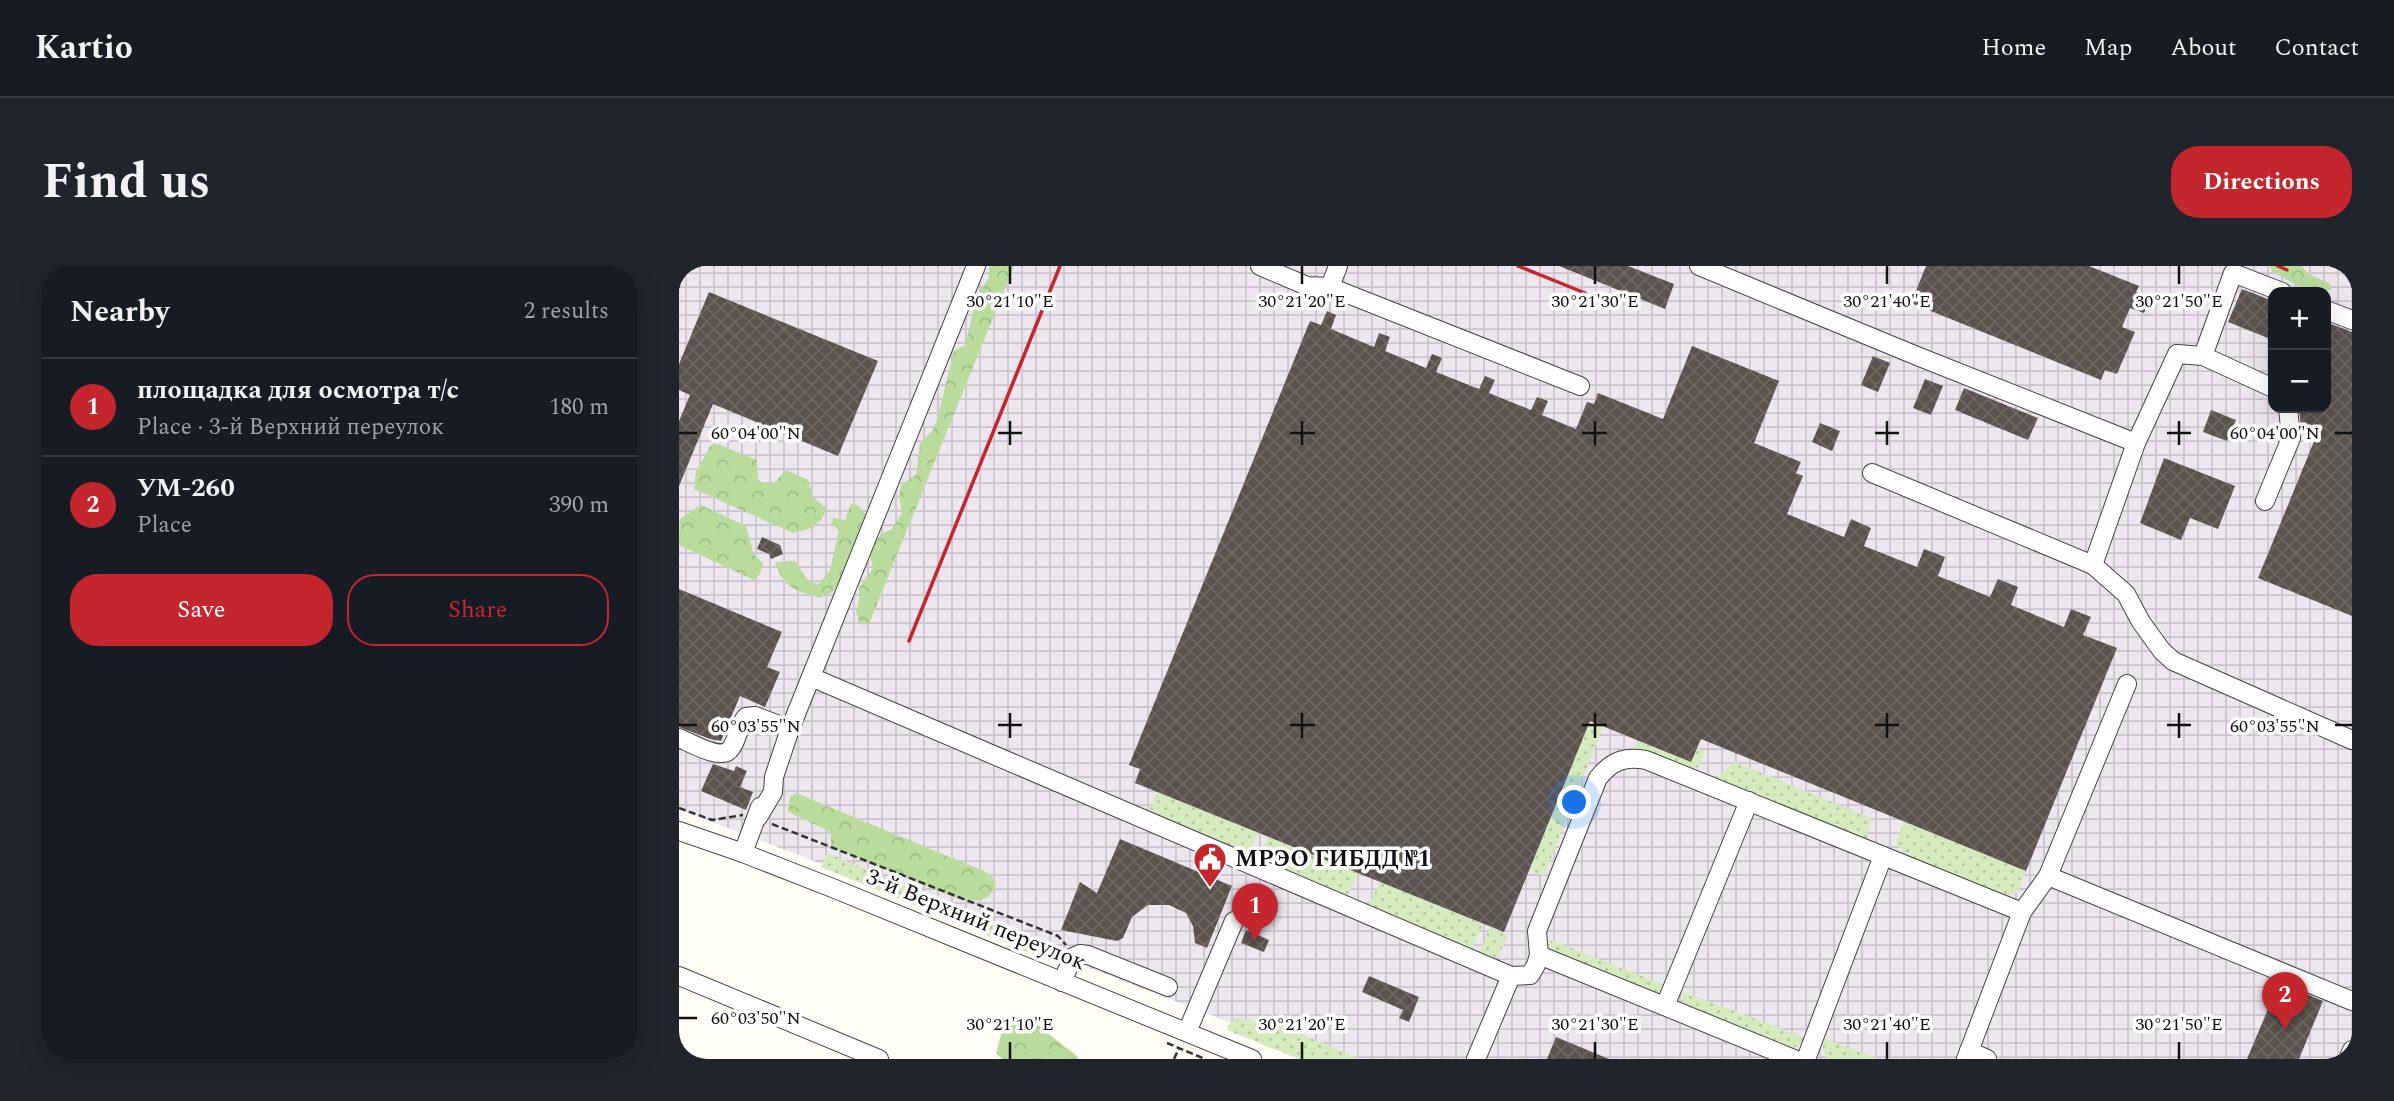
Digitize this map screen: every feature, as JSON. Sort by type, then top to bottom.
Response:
[{"type":"street","points":[[743,853],[758,817],[764,791],[774,777],[790,729],[975,266]]},
{"type":"street","points":[[1260,266],[1307,286],[1330,286],[1580,386]]},
{"type":"street","points":[[1330,286],[1338,266]]},
{"type":"street","points":[[1699,266],[2136,443]]},
{"type":"street","points":[[2203,356],[2233,273],[2270,287]]},
{"type":"street","points":[[2331,312],[2352,320]]},
{"type":"street","points":[[2093,565],[2136,443],[2177,354],[2203,356],[2268,386]]},
{"type":"street","points":[[2265,500],[2291,438],[2288,413]]},
{"type":"street","points":[[1872,473],[2093,565],[2126,594],[2155,641],[2173,661],[2352,740]]},
{"type":"street","points":[[811,677],[1511,976],[1530,975],[1536,965],[1539,955],[1537,931],[1598,778],[1618,760],[1632,757],[1646,760],[2022,912]]},
{"type":"street","points":[[1987,1059],[1967,1055],[2022,912],[2047,876],[2127,684]]},
{"type":"street","points":[[679,738],[717,754],[725,754],[731,750],[746,717],[755,716],[790,729]]},
{"type":"street","points":[[1665,1006],[1749,801]]},
{"type":"street","name":"3-й Верхний переулок","points":[[679,831],[743,853],[1062,982],[1183,1040],[1252,1059]]},
{"type":"street","points":[[1806,1059],[1883,856]]},
{"type":"street","points":[[2047,876],[2352,1001]]},
{"type":"street","points":[[1183,1040],[1234,921]]},
{"type":"street","points":[[1062,982],[1076,956],[1089,955],[1168,987]]},
{"type":"street","points":[[1539,955],[1794,1059]]},
{"type":"street","points":[[679,976],[879,1059]]},
{"type":"street","points":[[1476,1059],[1511,976]]},
{"type":"street","points":[[2348,1059],[2352,1049]]},
{"type":"path","points":[[679,808],[712,820],[739,815],[758,817],[1058,936],[1076,956]]},
{"type":"path","points":[[1167,1043],[1183,1040]]},
{"type":"path","points":[[1174,1059],[1183,1040]]},
{"type":"path","points":[[1183,1040],[1205,1059]]},
{"type":"shaded area","points":[[679,266],[2352,266],[2352,1059],[1325,1059],[679,809]]},
{"type":"green space","points":[[989,266],[1014,266],[869,624],[863,625],[859,622],[856,611],[859,588],[873,568],[870,556],[881,534],[892,529],[902,513],[899,496],[901,485],[916,475],[920,444],[932,431],[937,420],[954,351],[965,345],[977,297],[989,277]]},
{"type":"green space","points":[[2270,266],[2302,266],[2308,274],[2329,283],[2331,287],[2302,287],[2272,272]]},
{"type":"green space","points":[[718,444],[757,460],[758,479],[763,483],[774,483],[786,470],[808,480],[813,497],[827,509],[821,520],[812,528],[793,533],[694,489],[696,471],[711,445]]},
{"type":"green space","points":[[851,504],[858,505],[866,515],[836,587],[831,593],[819,598],[791,587],[778,571],[775,562],[795,561],[809,582],[819,584],[830,570],[839,531],[831,523],[833,518],[845,520]]},
{"type":"green space","points":[[701,505],[746,526],[754,555],[763,563],[760,574],[754,580],[679,545],[680,519]]},
{"type":"green space","points":[[1590,721],[1603,727],[1544,876],[1530,870]]},
{"type":"green space","points":[[1638,741],[1691,762],[1697,748],[1704,751],[1699,767],[1690,771],[1634,749]]},
{"type":"green space","points":[[1735,762],[1871,818],[1867,839],[1857,838],[1714,780]]},
{"type":"green space","points":[[1157,792],[1258,833],[1248,860],[1147,816]]},
{"type":"green space","points":[[796,793],[986,872],[993,878],[996,886],[988,897],[983,899],[971,901],[952,897],[835,848],[831,845],[831,832],[788,812],[790,797]]},
{"type":"green space","points":[[1904,821],[2026,871],[2018,892],[2004,897],[1913,860],[1896,844]]},
{"type":"green space","points":[[1268,837],[1358,873],[1346,898],[1258,862]]},
{"type":"green space","points":[[827,853],[1058,947],[1052,962],[821,867]]},
{"type":"green space","points":[[1380,882],[1483,924],[1471,952],[1368,906]]},
{"type":"green space","points":[[1490,927],[1508,935],[1498,957],[1492,960],[1479,954]]},
{"type":"green space","points":[[1551,940],[1667,988],[1658,995],[1552,953],[1549,947]]},
{"type":"green space","points":[[1681,991],[1808,1039],[1791,1050],[1684,1006]]},
{"type":"green space","points":[[1013,1017],[1028,1018],[1078,1059],[1003,1059],[996,1054],[1004,1023]]},
{"type":"green space","points":[[1238,1018],[1275,1023],[1360,1059],[1299,1059],[1227,1030],[1231,1021]]},
{"type":"green space","points":[[1823,1038],[1879,1059],[1827,1059]]},
{"type":"building","points":[[1559,266],[1628,266],[1674,284],[1665,309]]},
{"type":"building","points":[[1926,266],[2089,266],[2139,286],[2136,292],[2151,298],[2144,313],[2130,308],[2122,327],[2135,332],[2117,374],[2105,370],[2101,380],[1911,303]]},
{"type":"building","points":[[2242,289],[2268,299],[2268,338],[2228,322]]},
{"type":"building","points":[[709,292],[878,361],[838,456],[713,404],[679,486],[679,421],[690,395],[679,390],[679,364]]},
{"type":"building","points":[[1327,311],[1336,315],[1331,329],[1374,347],[1379,333],[1390,337],[1385,351],[1426,368],[1432,354],[1442,358],[1436,372],[1479,389],[1485,376],[1495,380],[1489,393],[1531,410],[1537,397],[1548,401],[1542,415],[1576,429],[1587,402],[1594,404],[1598,393],[1663,419],[1692,346],[1779,381],[1754,443],[1801,462],[1796,473],[1803,476],[1787,514],[1844,537],[1851,519],[1871,528],[1864,546],[1917,567],[1924,549],[1945,557],[1938,576],[1990,597],[1998,579],[2018,587],[2011,605],[2064,627],[2071,609],[2091,617],[2083,635],[2117,648],[2026,871],[1701,739],[1691,762],[1590,721],[1504,932],[1135,783],[1140,769],[1129,765],[1310,321],[1321,325]]},
{"type":"building","points":[[2331,324],[2352,332],[2352,616],[2258,578],[2317,434],[2301,428],[2300,413],[2331,413]]},
{"type":"building","points":[[1873,356],[1890,363],[1878,392],[1861,385]]},
{"type":"building","points":[[1925,379],[1943,386],[1931,415],[1913,408]]},
{"type":"building","points":[[1964,388],[2038,418],[2028,440],[1955,410]]},
{"type":"building","points":[[2211,410],[2236,420],[2227,441],[2203,432]]},
{"type":"building","points":[[1820,423],[1840,431],[1832,451],[1812,442]]},
{"type":"building","points":[[2164,458],[2235,486],[2218,529],[2190,518],[2181,540],[2140,523]]},
{"type":"building","points":[[762,537],[780,545],[783,554],[771,559],[769,554],[757,549]]},
{"type":"building","points":[[679,589],[782,632],[767,667],[780,672],[765,707],[740,696],[721,741],[679,727]]},
{"type":"building","points":[[713,764],[734,771],[736,766],[747,771],[740,787],[753,792],[746,810],[701,791]]},
{"type":"building","points":[[1120,839],[1232,886],[1207,948],[1195,943],[1193,926],[1186,913],[1169,905],[1148,905],[1132,917],[1123,938],[1117,941],[1061,930],[1080,882],[1097,893]]},
{"type":"building","points":[[1246,930],[1269,940],[1264,952],[1241,943]]},
{"type":"building","points":[[1369,976],[1419,997],[1409,1022],[1399,1018],[1403,1010],[1362,992]]},
{"type":"building","points":[[2279,983],[2323,1001],[2299,1059],[2247,1059]]},
{"type":"building","points":[[1556,1037],[1609,1059],[1547,1059]]},
{"type":"railway","points":[[909,641],[1060,266]]},
{"type":"railway","points":[[1518,266],[1585,293]]},
{"type":"railway","points":[[2278,266],[2287,270]]},
{"type":"place","name":"МРЭО ГИБДД №1","points":[[1210,889]]},
{"type":"place","name":"площадка для осмотра т/с","points":[[1255,941]]},
{"type":"place","name":"УМ-260","points":[[2285,1030]]}]
